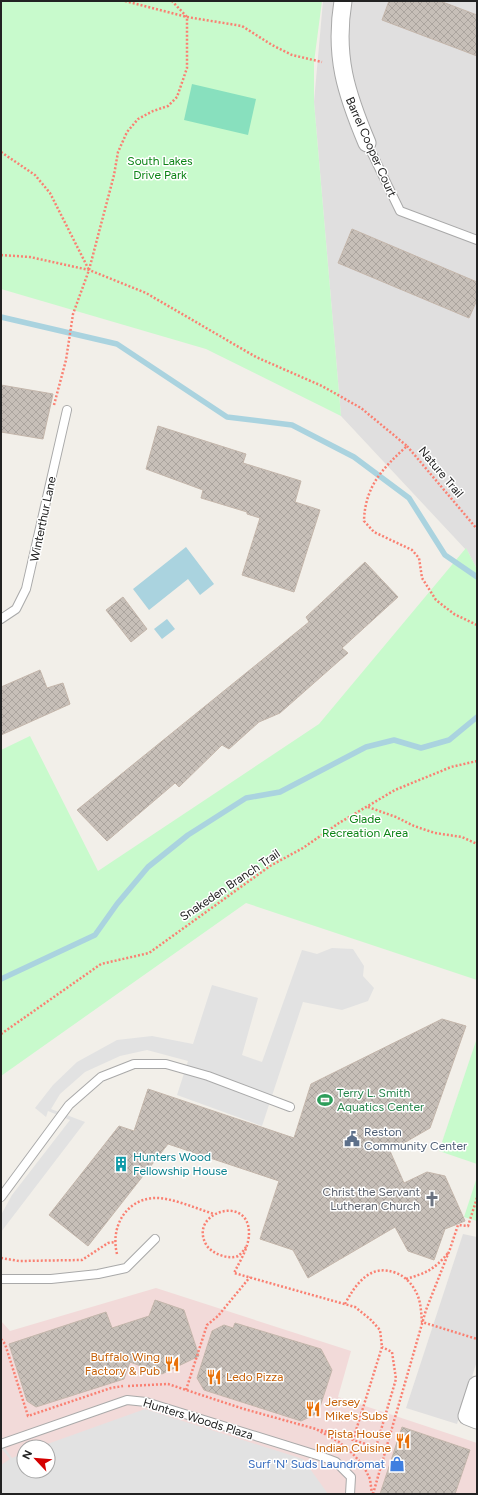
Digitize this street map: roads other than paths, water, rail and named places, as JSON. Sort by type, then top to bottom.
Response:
[{"type":"street","name":"Barrel Cooper Court","points":[[343,1],[339,31],[342,71],[353,111],[367,143]]},
{"type":"street","points":[[477,1385],[466,1416],[477,1420]]},
{"type":"lane","name":"Barrel Cooper Court","points":[[367,143],[400,211],[477,240]]},
{"type":"lane","name":"Winterthur Lane","points":[[1,619],[16,608],[26,589],[67,410]]},
{"type":"lane","points":[[1,1197],[69,1105],[101,1077],[134,1064],[166,1064],[203,1075],[290,1107]]},
{"type":"lane","points":[[1,1279],[51,1279],[98,1274],[126,1268],[155,1239]]},
{"type":"lane","name":"Hunters Woods Plaza","points":[[1,1444],[126,1400],[146,1402],[336,1462],[351,1477],[350,1494]]},
{"type":"water","points":[[186,547],[214,584],[200,595],[188,579],[149,610],[133,589]]},
{"type":"water","points":[[167,619],[175,629],[162,639],[154,629]]},
{"type":"waterway","points":[[1,317],[117,344],[227,417],[292,425],[354,457],[409,498],[445,555],[477,577]]},
{"type":"waterway","points":[[1,979],[95,935],[117,904],[148,867],[188,835],[246,798],[280,792],[366,747],[394,740],[421,748],[449,740],[477,717]]},
{"type":"place","name":"Terry L. Smith Aquatics Center","points":[[325,1100]]},
{"type":"place","name":"Reston Community Center","points":[[352,1139]]},
{"type":"place","name":"Hunters Wood Fellowship House","points":[[121,1164]]},
{"type":"place","name":"Christ the Servant Lutheran Church","points":[[432,1199]]},
{"type":"place","name":"Buffalo Wing Factory & Pub","points":[[172,1364]]},
{"type":"place","name":"Ledo Pizza","points":[[214,1377]]},
{"type":"place","name":"Jersey Mike's Subs","points":[[313,1409]]},
{"type":"place","name":"Pista House Indian Cuisine","points":[[403,1441]]},
{"type":"place","name":"Surf 'N' Suds Laundromat","points":[[397,1464]]},
{"type":"park label","name":"South Lakes Drive Park","points":[[160,168]]},
{"type":"park label","name":"Glade Recreation Area","points":[[365,826]]}]
